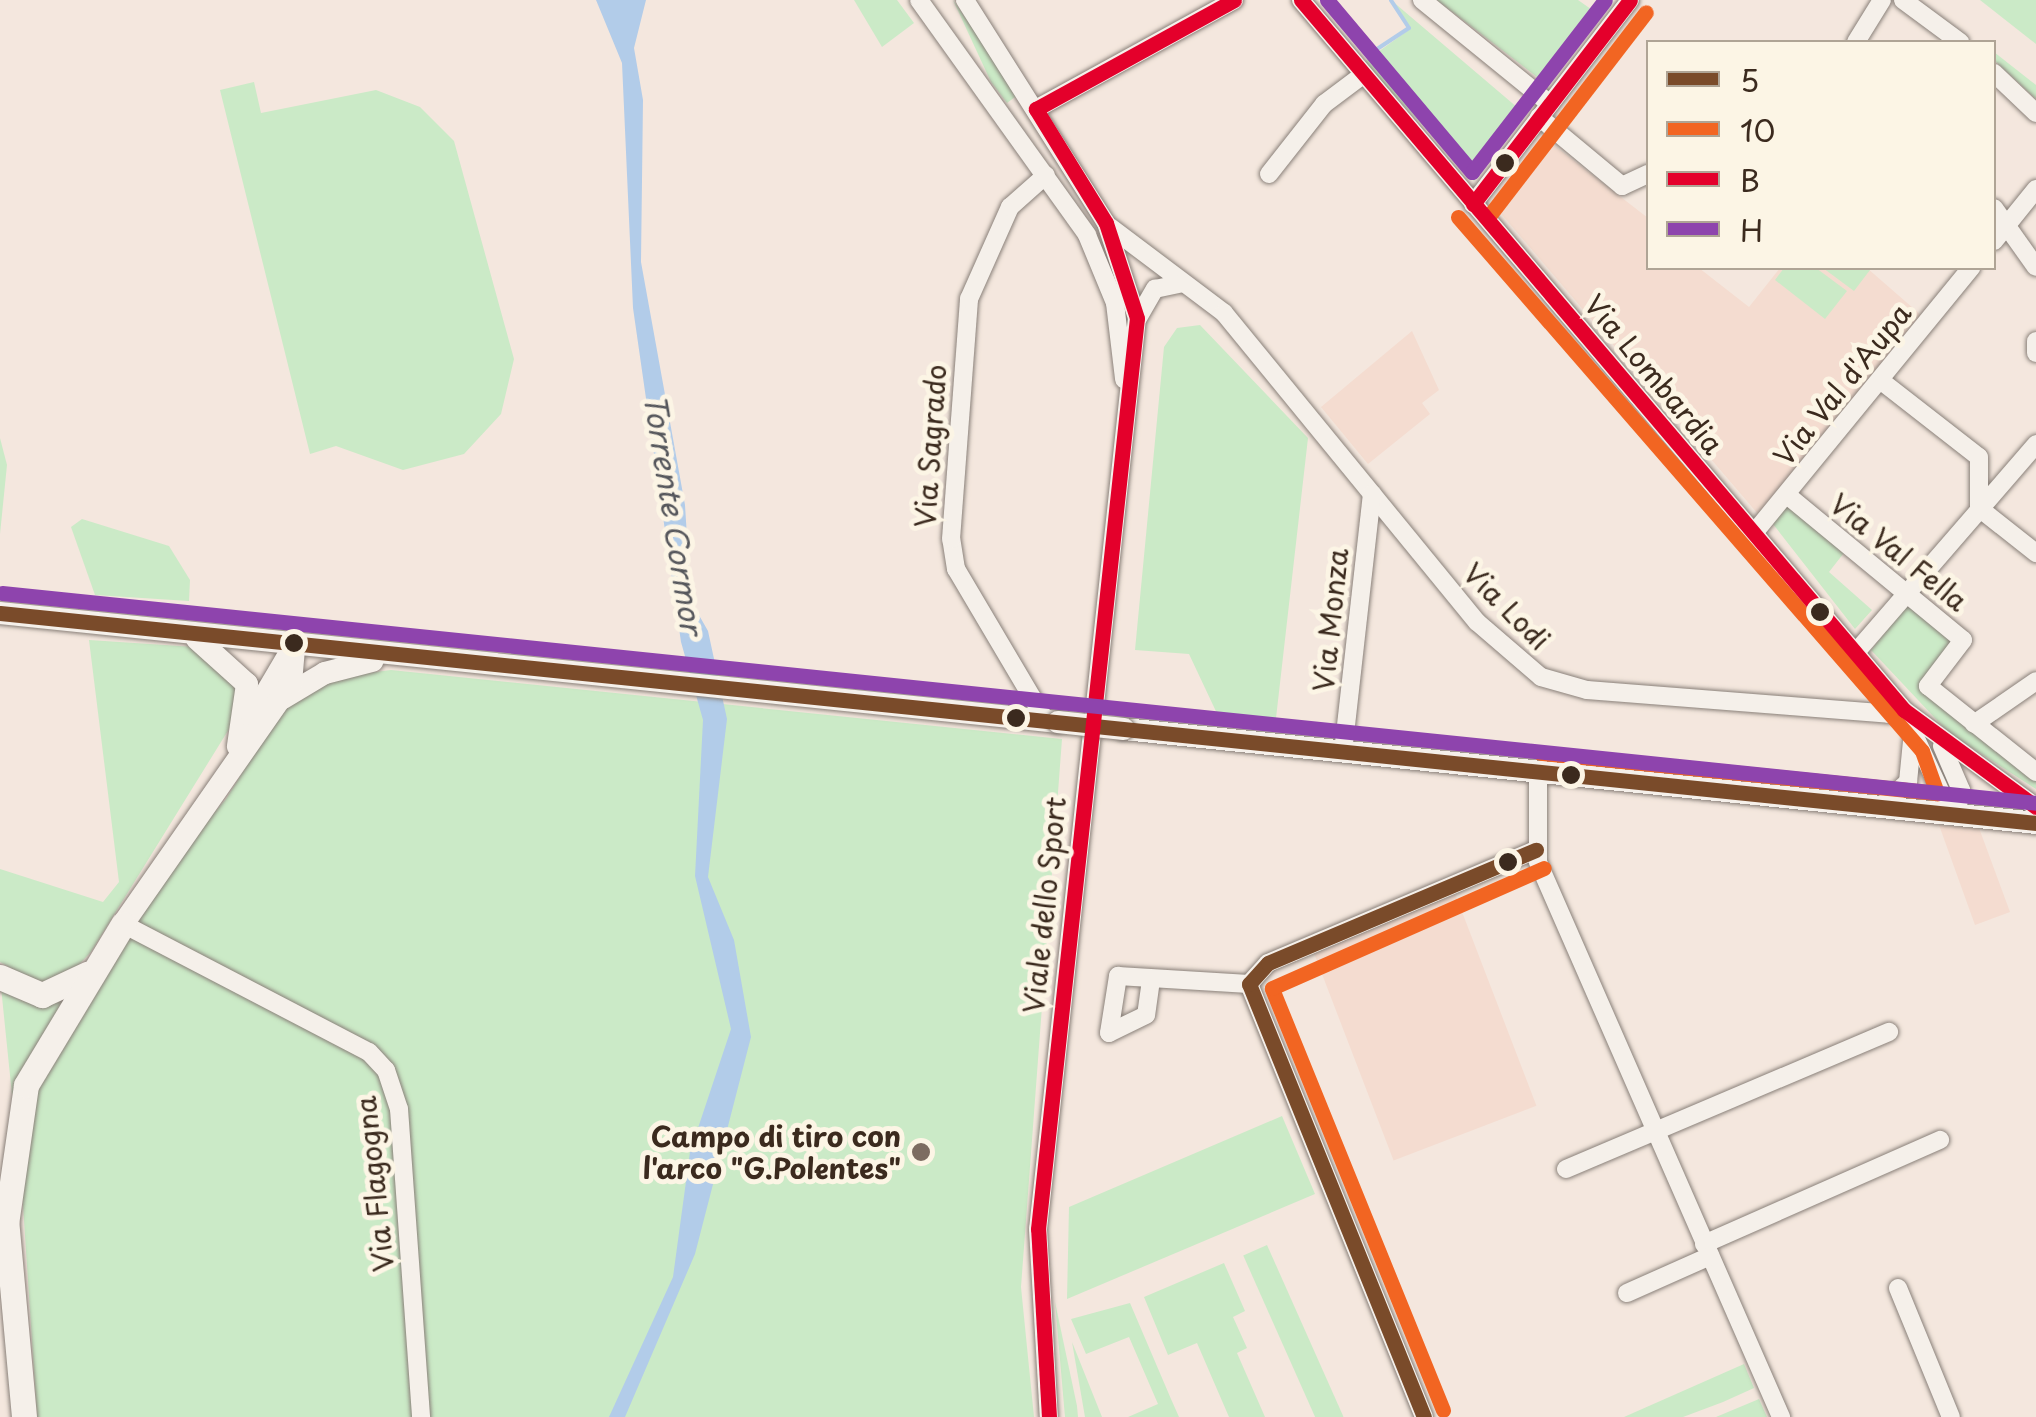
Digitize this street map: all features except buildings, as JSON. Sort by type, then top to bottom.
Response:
[{"type":"highway","points":[[6,1224],[22,1097],[123,924]]},
{"type":"highway","points":[[0,977],[42,995],[92,972]]},
{"type":"highway","points":[[0,1161],[24,1417]]},
{"type":"main road","points":[[0,613],[2036,823]]},
{"type":"main road","points":[[189,634],[234,663],[246,684],[236,752]]},
{"type":"main road","points":[[236,752],[280,700],[296,671],[294,646]]},
{"type":"main road","points":[[123,924],[236,752],[294,646]]},
{"type":"main road","points":[[280,700],[325,672],[398,656]]},
{"type":"street","name":"Viale dello Sport","points":[[919,0],[1087,235],[1115,304],[1125,399]]},
{"type":"street","points":[[939,0],[952,44]]},
{"type":"street","name":"Viale dello Sport","points":[[965,0],[1106,223],[1120,254],[1138,318],[1125,399],[1038,1229],[1049,1417]]},
{"type":"street","points":[[1010,126],[1035,108],[1234,0]]},
{"type":"street","name":"Via Lombardia","points":[[1301,0],[1360,77],[1902,707],[1940,740],[2036,807]]},
{"type":"street","points":[[1422,0],[1622,186],[1646,175]]},
{"type":"street","points":[[1472,204],[1630,0]]},
{"type":"street","points":[[1857,40],[1882,0]]},
{"type":"street","points":[[1903,0],[1957,40]]},
{"type":"street","points":[[1996,75],[2036,113]]},
{"type":"street","points":[[1270,174],[1324,104],[1360,77]]},
{"type":"street","name":"Via Sagrado","points":[[1046,175],[1010,206],[969,299],[951,539],[956,569],[1052,722]]},
{"type":"street","points":[[2036,189],[1999,214],[2036,267]]},
{"type":"street","name":"Via Lodi","points":[[1106,223],[1202,294],[1477,622],[1542,677],[1587,690],[1890,714],[1902,707]]},
{"type":"street","name":"Via Lodi","points":[[1087,235],[1202,294]]},
{"type":"street","name":"Via Val d'Aupa","points":[[1754,534],[1970,270]]},
{"type":"street","points":[[1138,318],[1155,289],[1183,283]]},
{"type":"street","points":[[2036,342],[2036,353]]},
{"type":"street","points":[[1880,380],[1980,457],[1979,508]]},
{"type":"street","points":[[1857,651],[2036,444]]},
{"type":"street","name":"Via Monza","points":[[1343,752],[1372,494]]},
{"type":"street","name":"Via Val Fella","points":[[1787,495],[1964,640],[1928,686],[2036,772]]},
{"type":"street","points":[[1979,508],[2036,553]]},
{"type":"street","points":[[1974,724],[2036,681]]},
{"type":"street","name":"Via Lombardia","points":[[1902,707],[1953,814]]},
{"type":"street","name":"Via Lombardia","points":[[1880,807],[1908,782],[1911,730]]},
{"type":"street","name":"Via Lombardia","points":[[1940,740],[1962,790],[1953,814]]},
{"type":"street","points":[[1538,773],[1536,850],[1654,1132],[1781,1417]]},
{"type":"street","points":[[1150,980],[1249,984],[1276,960],[1536,850]]},
{"type":"street","name":"Via Flagogna","points":[[123,924],[369,1052],[386,1070],[399,1108],[421,1417]]},
{"type":"street","points":[[1249,984],[1424,1417]]},
{"type":"street","points":[[1566,1169],[1889,1032]]},
{"type":"street","points":[[1627,1293],[1707,1250],[1940,1140]]},
{"type":"street","points":[[1898,1288],[1950,1417]]},
{"type":"shaded area","points":[[1542,136],[1646,216],[1646,270],[1702,270],[1749,307],[1778,270],[1869,270],[1921,315],[1758,514],[1491,202]]},
{"type":"shaded area","points":[[1412,331],[1439,390],[1422,403],[1430,414],[1368,464],[1321,407]]},
{"type":"shaded area","points":[[1939,825],[1979,828],[2010,912],[1975,925]]},
{"type":"shaded area","points":[[1454,891],[1536,1106],[1394,1161],[1311,946]]},
{"type":"green space","points":[[854,0],[897,0],[914,23],[882,47]]},
{"type":"green space","points":[[953,0],[1019,94],[1007,103],[991,82]]},
{"type":"green space","points":[[1391,0],[1525,114],[1474,181],[1364,62],[1410,29]]},
{"type":"green space","points":[[1437,0],[1578,0],[1598,14],[1546,84]]},
{"type":"green space","points":[[1980,0],[2036,0],[2036,44]]},
{"type":"green space","points":[[1996,54],[2036,85],[2036,99],[1996,62]]},
{"type":"green space","points":[[254,82],[261,113],[376,90],[420,107],[454,141],[514,359],[501,414],[464,454],[403,470],[336,446],[310,454],[220,90]]},
{"type":"green space","points":[[1782,270],[1819,270],[1847,291],[1825,319],[1775,280]]},
{"type":"green space","points":[[1826,270],[1870,270],[1854,291]]},
{"type":"green space","points":[[1200,325],[1308,438],[1275,727],[1221,722],[1189,654],[1135,650],[1164,347],[1177,328]]},
{"type":"green space","points":[[0,438],[7,465],[0,534]]},
{"type":"green space","points":[[1790,502],[1847,549],[1829,572],[1872,610],[1855,629],[1773,524]]},
{"type":"green space","points":[[82,519],[169,546],[190,580],[189,601],[95,595],[71,527]]},
{"type":"green space","points":[[1911,601],[1958,641],[1921,685],[2036,778],[2036,789],[1949,733],[1871,650]]},
{"type":"green space","points":[[89,640],[195,647],[238,681],[234,721],[91,952],[69,975],[38,983],[0,962],[0,869],[103,902],[119,882]]},
{"type":"green space","points":[[391,670],[1062,739],[1021,1287],[1034,1417],[37,1417],[20,1160],[27,1108],[173,860],[226,799],[286,702],[343,676]]},
{"type":"green space","points":[[1,987],[63,1000],[12,1095]]},
{"type":"green space","points":[[1282,1116],[1315,1194],[1067,1299],[1069,1207]]},
{"type":"green space","points":[[1267,1245],[1343,1417],[1315,1417],[1243,1256]]},
{"type":"green space","points":[[1224,1263],[1245,1311],[1233,1317],[1247,1348],[1237,1353],[1265,1417],[1229,1417],[1197,1343],[1168,1355],[1144,1297]]},
{"type":"green space","points":[[1055,1302],[1077,1406],[1078,1417],[1065,1417]]},
{"type":"green space","points":[[1130,1303],[1179,1417],[1128,1417],[1158,1404],[1129,1337],[1086,1354],[1071,1319]]},
{"type":"green space","points":[[1072,1342],[1102,1417],[1085,1417]]},
{"type":"green space","points":[[1744,1364],[1754,1388],[1723,1402],[1683,1417],[1624,1417]]},
{"type":"green space","points":[[1759,1399],[1767,1417],[1716,1417]]},
{"type":"water","name":"Torrente Cormor","points":[[596,0],[646,0],[634,48],[643,100],[641,262],[685,505],[691,601],[708,631],[727,719],[708,877],[734,940],[751,1037],[695,1254],[625,1417],[609,1417],[673,1277],[690,1152],[731,1029],[695,876],[703,720],[681,642],[633,308],[622,63]]},
{"type":"waterway","points":[[1368,55],[1409,28],[1391,0]]},
{"type":"transit line","name":"B","points":[[1049,1417],[1038,1229],[1137,318],[1106,223],[1036,109],[1234,0]]},
{"type":"transit line","name":"B","points":[[1301,0],[1904,710],[2036,807]]},
{"type":"transit line","name":"H","points":[[1327,0],[1472,172],[1605,0]]},
{"type":"transit line","name":"B","points":[[1473,204],[1630,0]]},
{"type":"transit line","name":"10","points":[[1489,216],[1646,12]]},
{"type":"transit line","name":"10","points":[[1458,217],[1922,751],[1937,793],[1540,753]]},
{"type":"transit line","name":"H","points":[[2,593],[2036,803]]},
{"type":"transit line","name":"5","points":[[0,613],[2036,823]]},
{"type":"transit line","name":"5","points":[[1424,1417],[1249,984],[1268,963],[1536,850]]},
{"type":"transit line","name":"10","points":[[1443,1410],[1272,988],[1544,868]]},
{"type":"place","name":"Campo di tiro con l'arco \"G.Polentes\"","points":[[921,1152]]}]
